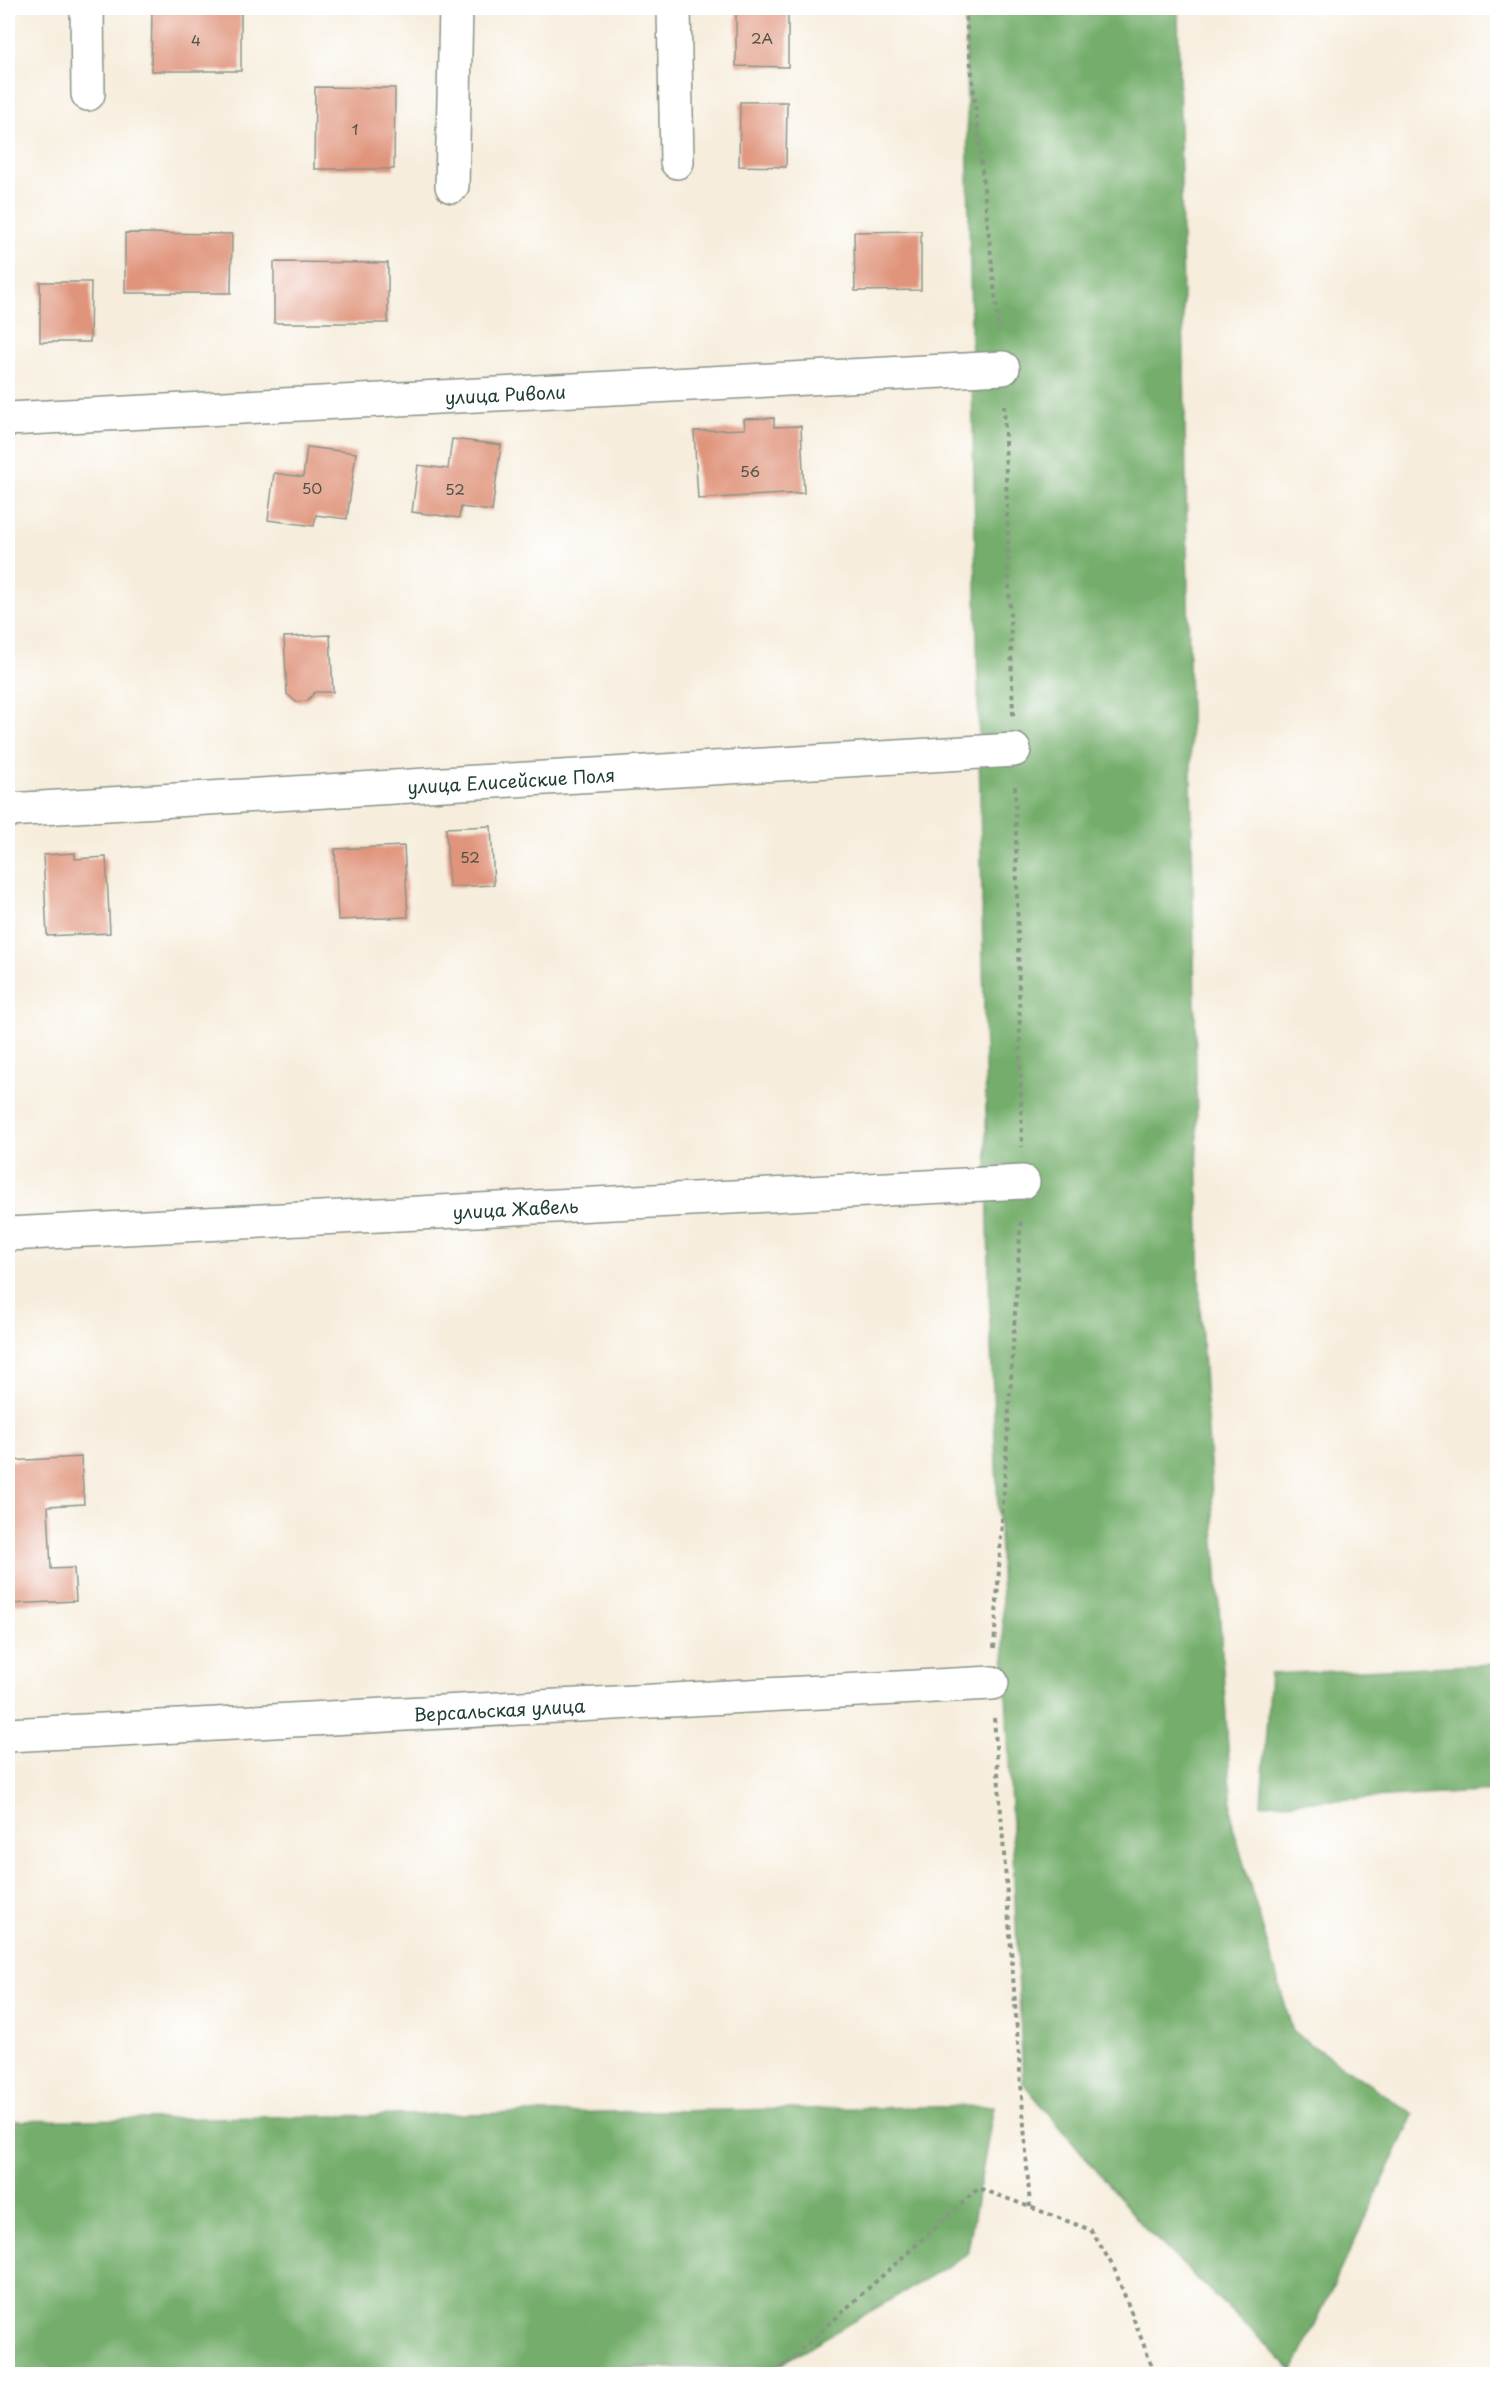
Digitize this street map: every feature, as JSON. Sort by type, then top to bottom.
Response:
[{"type":"street","points":[[87,8],[88,94]]},
{"type":"street","points":[[452,186],[456,8]]},
{"type":"street","points":[[674,8],[677,162]]},
{"type":"street","name":"улица Риволи","points":[[8,419],[1003,368]]},
{"type":"street","name":"улица Елисейские Поля","points":[[8,810],[1014,750]]},
{"type":"street","name":"улица Жавель","points":[[8,1234],[1023,1182]]},
{"type":"street","name":"Версальская улица","points":[[8,1735],[992,1683]]},
{"type":"path","points":[[965,8],[1003,368],[1023,1182],[992,1683],[1030,2207]]},
{"type":"path","points":[[774,2374],[979,2188],[1090,2230],[1114,2268],[1155,2374]]},
{"type":"green space","points":[[965,8],[1178,8],[1200,1306],[1233,1827],[1293,2032],[1414,2115],[1293,2371],[1144,2227],[1023,2083],[990,1324]]},
{"type":"green space","points":[[1497,1664],[1497,1791],[1261,1804],[1270,1674]]},
{"type":"green space","points":[[994,2106],[967,2255],[775,2367],[8,2374],[8,2121]]},
{"type":"building","points":[[8,8],[13,8],[12,66],[8,66]]},
{"type":"building","points":[[152,8],[241,8],[241,71],[151,71]]},
{"type":"building","points":[[736,8],[788,8],[788,67],[736,66]]},
{"type":"building","points":[[315,87],[395,88],[394,169],[314,169]]},
{"type":"building","points":[[740,102],[787,102],[786,167],[739,166]]},
{"type":"building","points":[[921,231],[921,290],[855,291],[854,232]]},
{"type":"building","points":[[125,233],[232,234],[231,293],[125,293]]},
{"type":"building","points":[[274,262],[388,263],[388,323],[274,323]]},
{"type":"building","points":[[40,282],[91,282],[90,342],[40,342]]},
{"type":"building","points":[[774,418],[774,427],[801,426],[804,493],[698,499],[694,431],[745,429],[744,419]]},
{"type":"building","points":[[452,439],[501,445],[492,511],[461,507],[459,518],[412,512],[418,465],[448,469]]},
{"type":"building","points":[[307,447],[356,453],[347,519],[316,515],[314,526],[268,520],[274,473],[303,477]]},
{"type":"building","points":[[330,635],[333,692],[315,692],[307,701],[296,702],[287,694],[284,637]]},
{"type":"building","points":[[491,826],[494,885],[449,887],[446,828]]},
{"type":"building","points":[[404,846],[408,917],[338,920],[335,849]]},
{"type":"building","points":[[75,853],[75,859],[106,857],[110,933],[47,936],[43,855]]},
{"type":"building","points":[[81,1457],[84,1504],[48,1506],[51,1569],[74,1568],[76,1601],[8,1604],[8,1461]]}]
